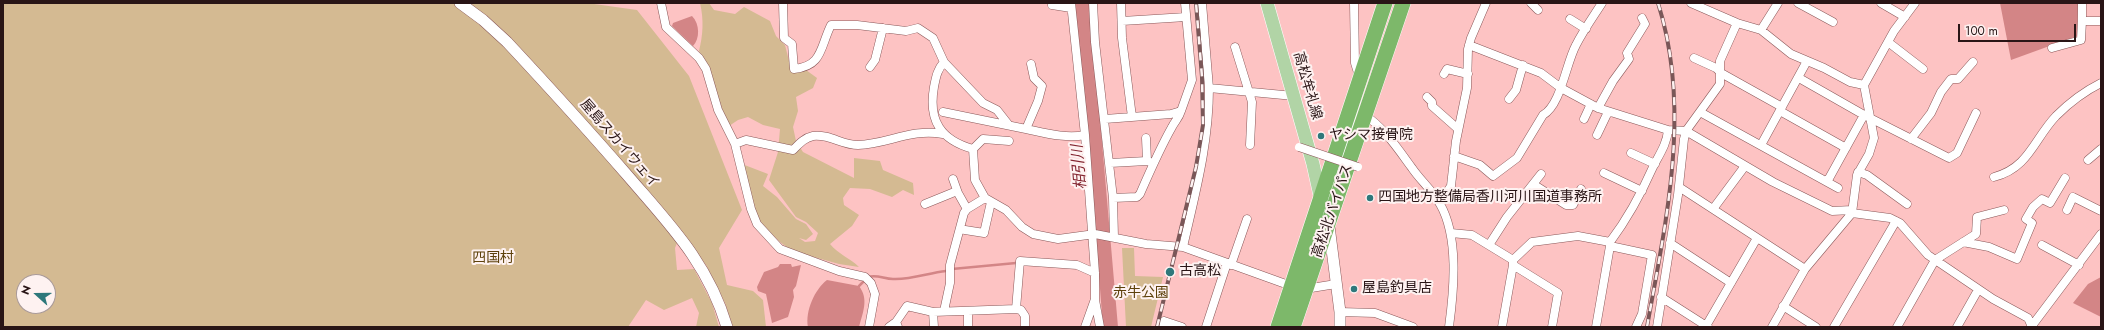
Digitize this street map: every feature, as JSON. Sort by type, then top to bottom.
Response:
[{"type":"highway","name":"高松北バイパス","points":[[1278,327],[1385,3]]},
{"type":"highway","name":"高松北バイパス","points":[[1293,327],[1403,3]]},
{"type":"main road","name":"高松牟礼線","points":[[1267,3],[1294,96],[1328,225]]},
{"type":"street","name":"屋島スカイウェイ","points":[[460,3],[483,20],[507,42],[666,221],[702,267],[720,307],[727,327]]},
{"type":"street","points":[[661,3],[666,27],[699,58],[706,69],[718,110],[735,144],[751,209],[757,224],[780,249],[839,271],[866,277],[871,283],[875,294],[869,327]]},
{"type":"street","points":[[783,3],[784,38],[792,44],[794,69],[805,68],[812,64],[825,42],[831,24],[906,31],[918,28],[933,38],[944,62],[983,103],[997,110],[1008,124]]},
{"type":"street","points":[[1093,3],[1095,42],[1110,163],[1113,198],[1113,236]]},
{"type":"street","points":[[1121,3],[1132,117]]},
{"type":"street","points":[[1110,163],[1150,162],[1159,156],[1172,126],[1180,117],[1192,80],[1185,3]]},
{"type":"street","points":[[1183,247],[1205,153],[1209,121],[1210,88],[1202,3]]},
{"type":"street","points":[[1354,3],[1355,63],[1360,80]]},
{"type":"street","points":[[1440,202],[1451,186],[1458,130],[1467,88],[1469,44],[1486,3]]},
{"type":"street","points":[[1531,3],[1538,10]]},
{"type":"street","points":[[1454,156],[1480,166],[1493,176],[1517,158],[1543,115],[1548,112],[1561,88],[1575,46],[1602,3]]},
{"type":"street","points":[[1691,3],[1737,23],[1761,30],[1785,50],[1850,82],[1864,85]]},
{"type":"street","points":[[1761,30],[1778,3]]},
{"type":"street","points":[[1798,3],[1833,22]]},
{"type":"street","points":[[1881,3],[1904,17]]},
{"type":"street","points":[[1772,327],[1805,269],[1852,212],[1858,172],[1872,146],[1874,138],[1867,116],[1864,85],[1888,42],[1915,3]]},
{"type":"street","points":[[2052,48],[2081,40],[2082,3]]},
{"type":"street","points":[[1052,7],[1071,6],[1085,135],[1093,234],[1095,299],[1100,327]]},
{"type":"street","points":[[1122,20],[1186,17]]},
{"type":"street","points":[[1570,19],[1586,29]]},
{"type":"street","points":[[2082,20],[2101,21]]},
{"type":"street","points":[[1584,119],[1629,59],[1627,53],[1647,22]]},
{"type":"street","points":[[1657,327],[1679,188],[1686,131],[1720,84],[1720,61],[1737,23]]},
{"type":"street","points":[[870,67],[875,60],[883,28]]},
{"type":"street","points":[[1888,42],[1923,69]]},
{"type":"street","points":[[1469,44],[1541,73],[1561,88],[1608,112],[1668,130],[1686,131],[1789,191],[1832,211],[1852,212],[1890,218],[1896,221],[1935,260],[1978,290],[2028,318],[2032,327],[2101,234]]},
{"type":"street","points":[[1235,47],[1252,102],[1250,145]]},
{"type":"street","points":[[1694,58],[1716,68],[1721,73],[1846,148]]},
{"type":"street","points":[[1761,145],[1807,61]]},
{"type":"street","points":[[944,62],[938,69],[932,103],[935,118],[943,134],[959,145],[973,149]]},
{"type":"street","points":[[1911,139],[1931,113],[1941,92],[1951,79],[1958,79],[1974,62]]},
{"type":"street","points":[[1026,129],[1038,101],[1042,86],[1034,78],[1031,64]]},
{"type":"street","points":[[1508,99],[1516,90],[1523,65]]},
{"type":"street","points":[[1444,74],[1447,69],[1468,74]]},
{"type":"street","points":[[1799,78],[1867,116],[1949,158],[1958,153],[1969,119],[1976,113]]},
{"type":"street","points":[[1994,177],[2006,174],[2018,165],[2028,156],[2056,116],[2080,96],[2101,83]]},
{"type":"street","points":[[1210,88],[1249,93],[1294,96]]},
{"type":"street","points":[[1427,97],[1432,102],[1432,106],[1458,130]]},
{"type":"street","points":[[1351,108],[1376,124],[1398,148],[1422,183],[1440,202],[1450,224],[1452,290],[1448,327]]},
{"type":"street","points":[[1105,119],[1170,114],[1181,111]]},
{"type":"street","points":[[943,112],[1008,124],[1051,134],[1077,137],[1085,135]]},
{"type":"street","points":[[1597,135],[1608,112]]},
{"type":"street","points":[[1700,112],[1838,188]]},
{"type":"street","points":[[1827,182],[1846,148],[1867,116]]},
{"type":"street","points":[[1596,327],[1610,244],[1626,220],[1642,191],[1667,140],[1668,130]]},
{"type":"street","points":[[735,144],[746,140],[793,150],[803,140],[825,135],[858,145],[916,132],[943,134]]},
{"type":"street","points":[[1113,198],[1137,196],[1140,194],[1150,162],[1146,138]]},
{"type":"street","points":[[1009,141],[983,139],[973,149],[975,180],[988,200],[1006,210],[1022,227],[1045,238],[1058,239],[1093,234],[1113,236],[1146,244],[1183,247],[1291,286],[1306,289],[1336,284]]},
{"type":"street","points":[[1299,147],[1358,167]]},
{"type":"street","points":[[2088,160],[2101,149]]},
{"type":"street","points":[[1631,154],[1655,164]]},
{"type":"street","points":[[1713,209],[1745,166]]},
{"type":"street","points":[[1858,172],[1867,175],[1907,204]]},
{"type":"street","points":[[1604,173],[1642,191]]},
{"type":"street","points":[[1489,245],[1507,217],[1541,174]]},
{"type":"street","points":[[1963,242],[1989,247],[2017,259],[2032,223],[2026,219],[2033,206],[2042,199],[2050,203],[2065,178]]},
{"type":"street","points":[[953,179],[957,191],[967,209]]},
{"type":"street","points":[[1533,184],[1566,205],[1573,205],[1581,189]]},
{"type":"street","points":[[1679,188],[1805,269]]},
{"type":"street","points":[[925,204],[957,191]]},
{"type":"street","points":[[2067,210],[2073,197],[2101,212]]},
{"type":"street","points":[[944,311],[950,284],[950,265],[959,228],[967,209],[988,200]]},
{"type":"street","points":[[965,230],[984,233],[988,200]]},
{"type":"street","points":[[1897,327],[1935,260],[1976,234],[1977,217],[2004,210]]},
{"type":"street","points":[[1206,327],[1247,220]]},
{"type":"street","points":[[1834,327],[1896,221]]},
{"type":"street","points":[[1328,225],[1340,312],[1340,327]]},
{"type":"street","points":[[1451,233],[1472,235],[1489,245],[1558,293],[1552,327]]},
{"type":"street","points":[[1502,327],[1513,262],[1532,242],[1578,236],[1652,255],[1642,314],[1636,327]]},
{"type":"street","points":[[1661,297],[1707,326],[1757,238]]},
{"type":"street","points":[[1670,243],[1731,283]]},
{"type":"street","points":[[2042,245],[2078,264]]},
{"type":"street","points":[[1016,309],[1020,261],[1077,265],[1095,273]]},
{"type":"street","points":[[1957,327],[1978,290]]},
{"type":"street","points":[[1086,327],[1095,299]]},
{"type":"street","points":[[894,325],[907,306],[933,312],[1022,310],[1025,316],[1025,327]]},
{"type":"street","points":[[1783,306],[1816,327]]},
{"type":"street","points":[[968,311],[968,327]]},
{"type":"street","points":[[933,312],[934,327]]},
{"type":"street","points":[[1340,312],[1375,313],[1413,327]]},
{"type":"street","points":[[1163,327],[1164,321],[1182,327]]},
{"type":"green space","name":"四国村","points":[[3,3],[587,3],[637,10],[689,76],[742,210],[719,248],[727,285],[753,291],[763,300],[766,327],[733,327],[725,303],[706,265],[681,233],[675,248],[677,270],[694,269],[712,303],[719,327],[696,327],[699,313],[692,298],[664,310],[646,300],[628,327],[3,327]]},
{"type":"green space","points":[[700,3],[709,3],[714,10],[735,14],[744,7],[770,21],[776,36],[785,45],[791,69],[806,70],[817,78],[813,88],[796,97],[798,111],[793,127],[796,141],[803,152],[854,178],[854,158],[880,161],[883,170],[913,183],[914,195],[903,190],[892,197],[870,189],[850,188],[843,198],[844,205],[859,215],[852,226],[830,244],[859,267],[839,264],[792,251],[760,223],[752,208],[742,164],[768,174],[763,186],[777,197],[796,219],[806,224],[813,234],[806,240],[799,238],[805,242],[815,241],[818,233],[806,222],[796,217],[769,180],[778,152],[780,129],[763,125],[748,117],[738,120],[729,126],[708,69],[699,51],[702,27]]},
{"type":"green space","name":"赤牛公園","points":[[1122,248],[1134,248],[1135,276],[1163,277],[1151,327],[1126,327]]},
{"type":"shaded area","points":[[1075,3],[1090,3],[1118,327],[1103,327],[1093,200],[1076,35]]},
{"type":"shaded area","points":[[2000,3],[2078,3],[2077,36],[2011,60]]},
{"type":"shaded area","points":[[692,16],[698,27],[698,36],[693,46],[672,26],[673,23]]},
{"type":"shaded area","points":[[780,264],[791,264],[792,267],[801,265],[796,286],[793,290],[794,297],[788,317],[772,323],[766,294],[758,291],[757,287],[764,272],[778,267]]},
{"type":"shaded area","points":[[2101,277],[2101,317],[2073,303],[2088,284]]},
{"type":"shaded area","points":[[827,280],[859,286],[864,296],[864,306],[859,327],[808,327],[808,314],[812,301],[819,289]]},
{"type":"waterway","points":[[952,269],[1016,263]]},
{"type":"waterway","points":[[868,277],[874,276],[900,279],[946,271]]},
{"type":"waterway","points":[[859,286],[864,281]]},
{"type":"railway","points":[[1157,327],[1196,167],[1203,125],[1202,77],[1196,3]]},
{"type":"railway","points":[[1647,327],[1668,206],[1674,124],[1673,84],[1668,43],[1658,3]]},
{"type":"place","name":"ヤシマ接骨院","points":[[1321,136]]},
{"type":"place","name":"四国地方整備局香川河川国道事務所","points":[[1370,198]]},
{"type":"place","name":"古高松","points":[[1170,272]]},
{"type":"place","name":"屋島釣具店","points":[[1354,289]]},
{"type":"water label","name":"相引川","points":[[1080,167]]}]
